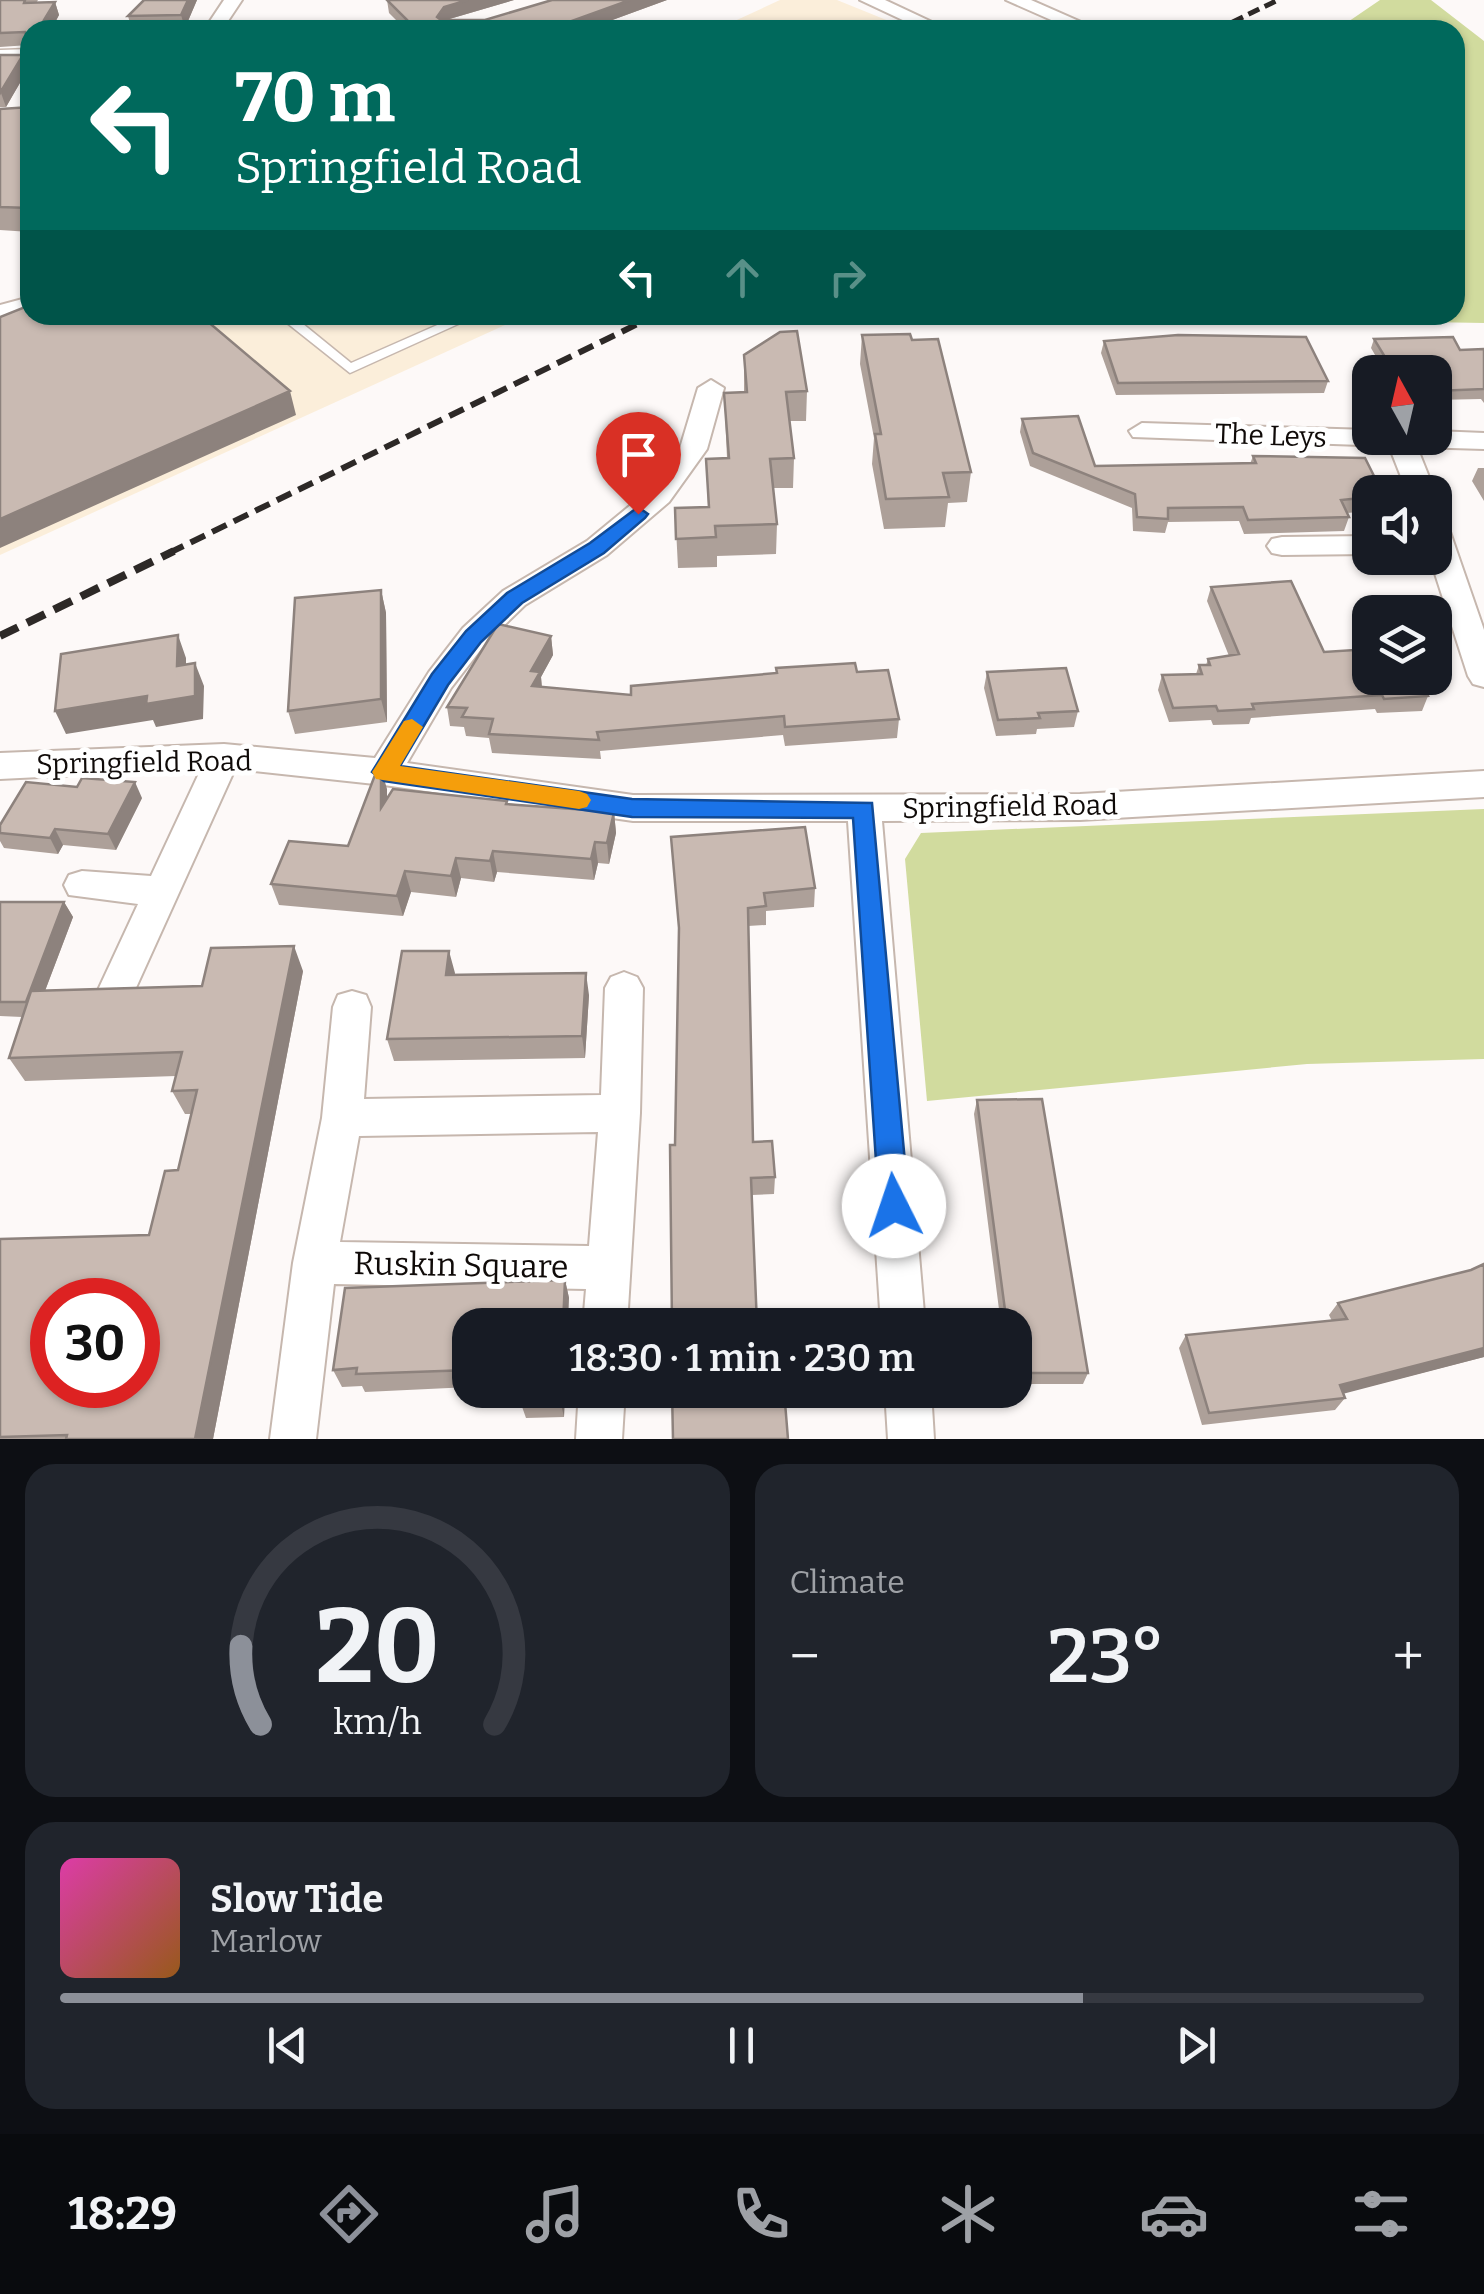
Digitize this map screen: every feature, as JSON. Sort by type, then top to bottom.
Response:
[{"type":"street","points":[[869,0],[916,20]]},
{"type":"street","points":[[1015,0],[1065,20]]},
{"type":"street","points":[[384,772],[440,680],[474,636],[514,598],[597,548],[658,496],[693,449],[712,388]]},
{"type":"street","name":"The Leys","points":[[1142,432],[1352,438]]},
{"type":"street","name":"The Leys","points":[[1452,440],[1484,441]]},
{"type":"street","points":[[1282,546],[1352,545]]},
{"type":"street","points":[[1449,575],[1484,676]]},
{"type":"street","points":[[117,990],[224,756]]},
{"type":"street","name":"Springfield Road","points":[[0,766],[224,756],[384,772],[632,808],[1080,806],[1484,784]]},
{"type":"street","points":[[864,809],[902,1308]]},
{"type":"street","points":[[82,885],[161,891]]},
{"type":"street","name":"Ruskin Square","points":[[606,1308],[620,1112],[624,988]]},
{"type":"street","name":"Ruskin Square","points":[[293,1439],[315,1263],[342,1118],[352,1007]]},
{"type":"street","points":[[342,1118],[620,1112]]},
{"type":"street","name":"Ruskin Square","points":[[315,1263],[608,1268]]},
{"type":"street","points":[[599,1439],[601,1408]]},
{"type":"street","points":[[909,1408],[911,1439]]},
{"type":"lane","points":[[296,325],[350,368],[448,325]]},
{"type":"shaded area","points":[[780,0],[837,0],[886,20],[737,20]]},
{"type":"shaded area","points":[[20,316],[20,325],[505,325],[0,555],[0,317]]},
{"type":"green space","points":[[1380,0],[1431,0],[1457,20],[1351,20]]},
{"type":"green space","points":[[1465,26],[1484,41],[1484,323],[1465,323]]},
{"type":"green space","points":[[1484,809],[1484,1059],[1307,1064],[927,1101],[905,859],[921,833]]},
{"type":"building","points":[[0,0],[55,2],[44,20],[20,20],[20,32],[0,33]]},
{"type":"building","points":[[144,0],[188,0],[181,15],[128,16]]},
{"type":"building","points":[[387,0],[468,0],[444,7],[437,17],[441,20],[407,20]]},
{"type":"building","points":[[552,0],[630,0],[575,20],[485,20]]},
{"type":"building","points":[[0,55],[20,55],[20,60],[0,93]]},
{"type":"building","points":[[20,108],[20,208],[0,207],[0,109]]},
{"type":"building","points":[[20,309],[20,325],[212,325],[290,391],[0,519],[0,317]]},
{"type":"building","points":[[797,331],[807,391],[786,392],[794,458],[770,459],[777,524],[715,526],[716,537],[676,539],[675,508],[709,507],[706,459],[729,458],[724,393],[747,392],[744,355],[780,332]]},
{"type":"building","points":[[910,334],[912,340],[938,339],[971,472],[943,473],[949,497],[886,499],[875,434],[881,434],[862,335]]},
{"type":"building","points":[[1178,335],[1306,337],[1328,381],[1118,383],[1104,341]]},
{"type":"building","points":[[1453,337],[1460,350],[1484,349],[1484,389],[1452,390],[1452,355],[1384,355],[1374,339]]},
{"type":"building","points":[[1078,416],[1095,466],[1256,463],[1253,456],[1365,458],[1374,475],[1352,475],[1352,499],[1341,500],[1349,517],[1248,520],[1243,507],[1168,508],[1168,519],[1137,517],[1135,494],[1033,453],[1022,419]]},
{"type":"building","points":[[1291,581],[1324,652],[1352,650],[1352,695],[1382,695],[1252,704],[1254,709],[1173,708],[1162,675],[1202,674],[1199,665],[1210,665],[1208,659],[1239,654],[1211,587]]},
{"type":"building","points":[[381,590],[381,699],[288,711],[295,598]]},
{"type":"building","points":[[498,624],[551,636],[531,671],[540,672],[532,686],[631,695],[631,686],[777,673],[776,668],[855,663],[857,672],[888,670],[899,719],[785,727],[784,716],[597,732],[599,740],[489,734],[493,719],[462,717],[467,708],[447,707]]},
{"type":"building","points":[[178,635],[177,666],[195,663],[195,696],[146,704],[147,696],[55,711],[61,654]]},
{"type":"building","points":[[1066,668],[1078,711],[998,720],[987,672]]},
{"type":"building","points":[[1382,695],[1428,696],[1384,699]]},
{"type":"building","points":[[378,767],[381,808],[393,789],[507,801],[506,804],[614,812],[607,843],[595,842],[591,859],[493,851],[490,861],[456,858],[451,876],[405,871],[397,896],[271,884],[289,841],[348,846]]},
{"type":"building","points":[[82,778],[135,782],[108,834],[55,829],[50,838],[0,833],[0,825],[26,782],[77,787]]},
{"type":"building","points":[[805,827],[815,888],[764,893],[766,906],[748,908],[753,1142],[772,1141],[775,1177],[751,1178],[756,1308],[672,1308],[670,1145],[675,1145],[679,928],[671,837]]},
{"type":"building","points":[[0,902],[64,902],[26,1002],[0,1002]]},
{"type":"building","points":[[294,946],[195,1439],[0,1437],[0,1239],[149,1235],[165,1171],[178,1170],[197,1090],[172,1091],[182,1052],[9,1058],[31,991],[202,986],[211,948]]},
{"type":"building","points":[[402,951],[449,951],[446,975],[586,973],[582,1036],[387,1039]]},
{"type":"building","points":[[1042,1099],[1088,1373],[1032,1373],[1032,1308],[1005,1308],[977,1100]]},
{"type":"building","points":[[1484,1264],[1484,1348],[1340,1385],[1345,1398],[1209,1413],[1186,1335],[1347,1319],[1338,1303]]},
{"type":"building","points":[[565,1280],[564,1308],[452,1308],[452,1371],[356,1374],[357,1368],[333,1370],[345,1288]]},
{"type":"building","points":[[672,1408],[785,1408],[788,1439],[673,1439]]},
{"type":"railway","points":[[1237,20],[1278,0]]},
{"type":"railway","points":[[169,553],[636,325]]},
{"type":"railway","points":[[0,636],[174,551]]},
{"type":"slow traffic","points":[[412,727],[384,772],[579,800]]},
{"type":"route","points":[[638,514],[597,548],[514,598],[474,636],[440,680],[384,772],[632,808],[864,809],[894,1206]]}]
